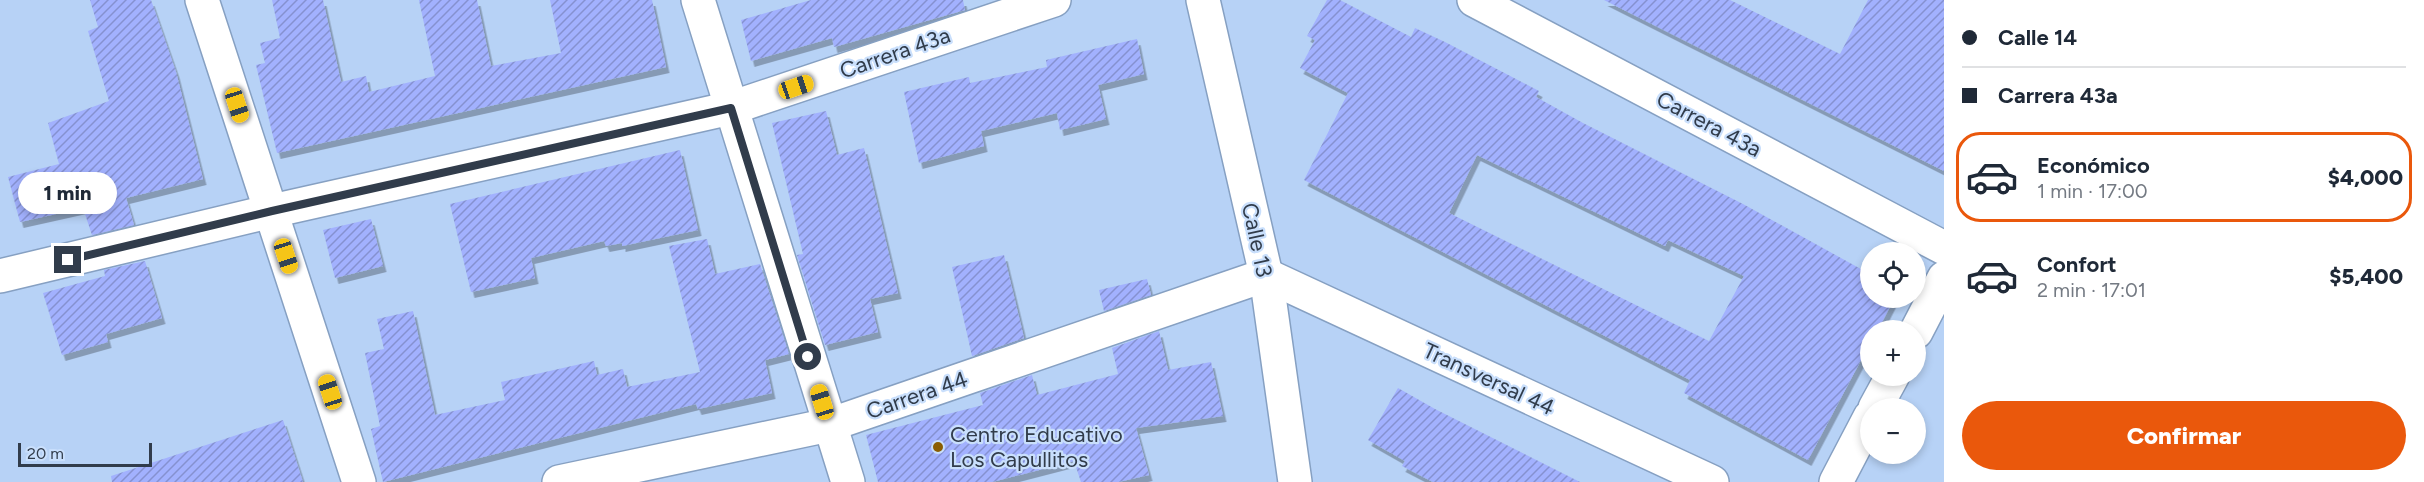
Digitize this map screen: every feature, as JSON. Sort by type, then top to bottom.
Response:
[{"type":"street","points":[[202,0],[359,482]]},
{"type":"street","points":[[698,0],[848,482]]},
{"type":"street","name":"Carrera 43a","points":[[0,276],[272,211],[731,108],[1054,0]]},
{"type":"street","name":"Calle 13","points":[[1203,0],[1266,275],[1295,482]]},
{"type":"street","name":"Carrera 43a","points":[[1474,0],[1944,248]]},
{"type":"street","name":"Carrera 44","points":[[559,482],[830,425],[1266,275]]},
{"type":"street","name":"Transversal 44","points":[[1266,275],[1712,482]]},
{"type":"street","points":[[1922,320],[1944,278]]},
{"type":"street","points":[[1836,482],[1860,436]]},
{"type":"building","points":[[90,0],[151,0],[176,72],[203,179],[126,198],[134,225],[92,235],[83,208],[20,222],[8,177],[59,164],[48,123],[109,101],[88,31],[98,27]]},
{"type":"building","points":[[272,0],[323,0],[341,82],[366,76],[369,92],[435,76],[419,0],[477,0],[491,66],[561,53],[550,0],[652,0],[666,67],[277,153],[256,65],[265,63],[260,43],[280,38]]},
{"type":"building","points":[[811,0],[963,0],[965,10],[834,47],[832,38],[751,61],[741,20]]},
{"type":"building","points":[[1327,0],[1340,0],[1411,37],[1415,28],[1539,91],[1536,97],[1583,123],[1743,204],[1860,268],[1860,308],[1889,308],[1883,320],[1860,320],[1860,362],[1808,460],[1684,393],[1690,380],[1304,180],[1348,93],[1300,68],[1315,40],[1307,36]],"holes":[[[1477,155],[1665,246],[1668,240],[1744,276],[1709,341],[1449,213]]]},
{"type":"building","points":[[1604,0],[1730,0],[1840,54],[1868,0],[1944,0],[1944,171]]},
{"type":"building","points":[[1137,39],[1144,74],[1098,85],[1106,119],[1060,130],[1057,113],[981,131],[984,146],[919,163],[904,92],[969,77],[970,83],[1047,67],[1046,60]]},
{"type":"building","points":[[826,111],[837,155],[864,148],[898,293],[870,299],[878,332],[825,345],[797,255],[803,254],[772,123]]},
{"type":"building","points":[[680,150],[698,230],[622,246],[622,243],[606,246],[604,241],[531,258],[535,278],[471,292],[450,204]]},
{"type":"building","points":[[371,219],[383,266],[335,278],[323,230]]},
{"type":"building","points":[[707,239],[715,274],[760,264],[789,354],[765,360],[772,393],[698,409],[696,404],[383,482],[371,429],[380,426],[365,353],[384,349],[377,319],[413,311],[435,415],[505,400],[501,382],[594,361],[597,375],[623,369],[627,387],[700,372],[669,246]]},
{"type":"building","points":[[1004,255],[1024,338],[972,356],[952,267]]},
{"type":"building","points":[[145,261],[162,318],[106,334],[108,342],[62,355],[43,293],[105,276],[104,270]]},
{"type":"building","points":[[1147,279],[1151,295],[1104,311],[1099,290]]},
{"type":"building","points":[[1159,331],[1168,370],[1211,362],[1223,416],[1136,428],[1149,475],[1118,482],[1081,482],[1074,461],[992,482],[878,482],[866,435],[983,405],[980,393],[1032,375],[1037,395],[1118,374],[1112,348]]},
{"type":"building","points":[[1398,388],[1580,482],[1433,482],[1402,466],[1405,461],[1368,440]]},
{"type":"building","points":[[283,420],[303,482],[112,482],[111,476]]},
{"type":"place","name":"Centro Educativo Los Capullitos","points":[[938,447]]},
{"type":"route","points":[[68,260],[272,211],[731,108],[808,357]]}]
